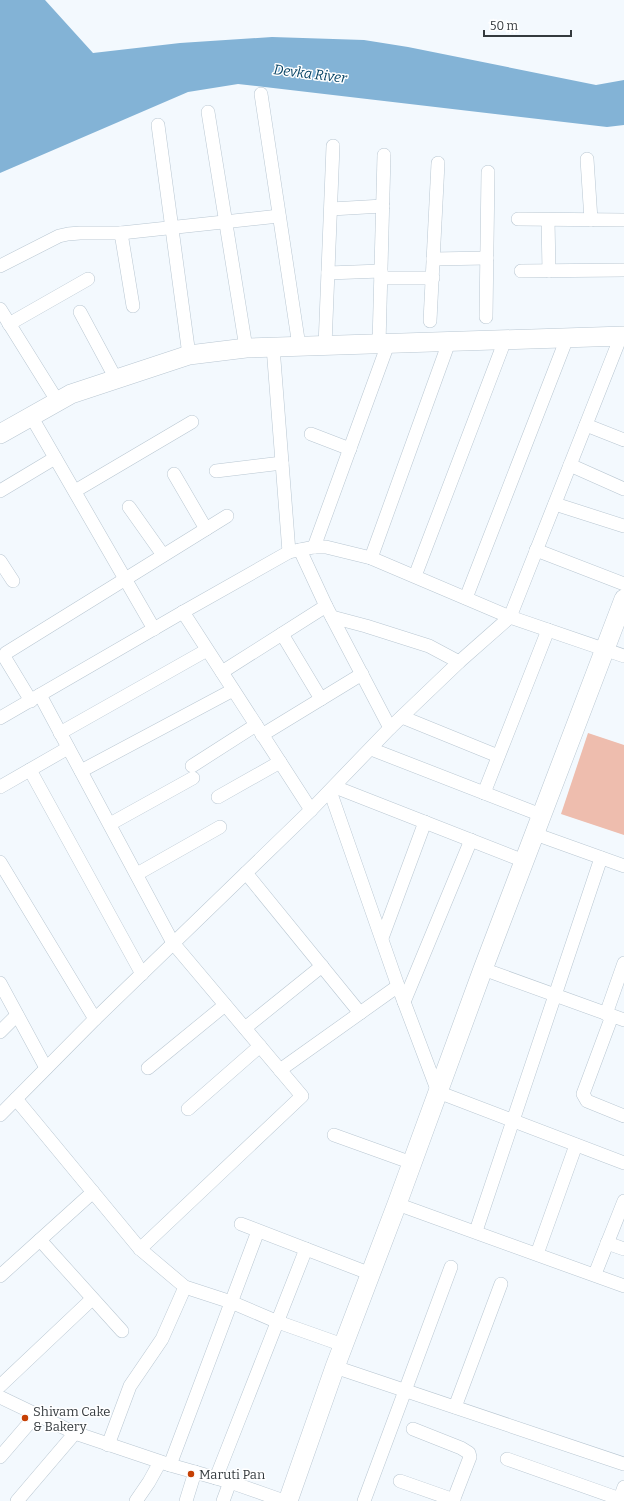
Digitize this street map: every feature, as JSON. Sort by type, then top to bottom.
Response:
[{"type":"street","points":[[261,94],[299,346]]},
{"type":"street","points":[[208,112],[246,348]]},
{"type":"street","points":[[158,125],[189,355]]},
{"type":"street","points":[[325,346],[333,146]]},
{"type":"street","points":[[314,547],[350,449],[384,344],[381,275],[384,155]]},
{"type":"street","points":[[587,159],[591,220]]},
{"type":"street","points":[[430,321],[438,163]]},
{"type":"street","points":[[486,317],[488,172]]},
{"type":"street","points":[[331,209],[383,206]]},
{"type":"street","points":[[0,266],[59,236],[68,234],[121,233],[279,216]]},
{"type":"street","points":[[518,219],[624,220]]},
{"type":"street","points":[[548,220],[549,271]]},
{"type":"street","points":[[121,233],[133,306]]},
{"type":"street","points":[[433,259],[487,258]]},
{"type":"street","points":[[521,271],[624,270]]},
{"type":"street","points":[[328,273],[432,278]]},
{"type":"street","points":[[9,324],[88,279]]},
{"type":"street","points":[[0,310],[58,402]]},
{"type":"street","points":[[80,312],[116,379]]},
{"type":"street","points":[[0,434],[71,394],[189,355],[246,348],[623,336],[510,617],[459,662],[390,728],[311,810],[95,1019],[0,1115]]},
{"type":"street","points":[[466,598],[567,338]]},
{"type":"street","points":[[414,576],[505,340]]},
{"type":"street","points":[[371,558],[448,342]]},
{"type":"street","points":[[273,347],[282,463],[295,551],[390,728]]},
{"type":"street","points":[[31,416],[154,629]]},
{"type":"street","points":[[75,491],[192,422]]},
{"type":"street","points":[[586,425],[624,440]]},
{"type":"street","points":[[311,434],[350,449]]},
{"type":"street","points":[[0,491],[55,458]]},
{"type":"street","points":[[216,471],[282,463]]},
{"type":"street","points":[[570,465],[624,489]]},
{"type":"street","points":[[174,474],[206,529]]},
{"type":"street","points":[[555,504],[624,526]]},
{"type":"street","points":[[129,507],[163,555]]},
{"type":"street","points":[[140,1249],[302,1096],[174,943],[60,733],[35,698],[8,665],[5,658],[6,653],[227,516]]},
{"type":"street","points":[[0,718],[183,612],[295,551],[314,547],[326,547],[371,558],[510,617],[624,656]]},
{"type":"street","points":[[536,550],[624,584]]},
{"type":"street","points":[[0,560],[13,581]]},
{"type":"street","points":[[288,1501],[343,1345],[398,1204],[483,969],[624,600]]},
{"type":"street","points":[[183,612],[311,810]]},
{"type":"street","points":[[222,672],[282,634],[329,612],[366,626],[429,646],[459,662]]},
{"type":"street","points":[[484,793],[548,630]]},
{"type":"street","points":[[282,634],[321,699]]},
{"type":"street","points":[[60,733],[207,650]]},
{"type":"street","points":[[110,824],[259,730],[321,699],[362,674]]},
{"type":"street","points":[[81,771],[233,690]]},
{"type":"street","points":[[402,717],[498,756]]},
{"type":"street","points":[[0,787],[68,748]]},
{"type":"street","points":[[371,748],[541,816]]},
{"type":"street","points":[[218,797],[280,762]]},
{"type":"street","points":[[30,770],[142,974]]},
{"type":"street","points":[[332,789],[425,822],[524,861]]},
{"type":"street","points":[[332,789],[398,986],[438,1092],[624,1163]]},
{"type":"street","points":[[382,938],[425,822]]},
{"type":"street","points":[[137,874],[220,827]]},
{"type":"street","points":[[535,834],[624,866]]},
{"type":"street","points":[[404,1002],[471,840]]},
{"type":"street","points":[[476,1231],[601,858]]},
{"type":"street","points":[[0,862],[95,1019]]},
{"type":"street","points":[[246,873],[360,1013]]},
{"type":"street","points":[[624,963],[614,1017],[583,1094],[587,1101],[624,1116]]},
{"type":"street","points":[[245,1028],[322,966]]},
{"type":"street","points":[[483,969],[614,1017]]},
{"type":"street","points":[[0,983],[46,1068]]},
{"type":"street","points":[[280,1070],[398,986]]},
{"type":"street","points":[[148,1068],[225,1005]]},
{"type":"street","points":[[0,1032],[17,1015]]},
{"type":"street","points":[[188,1109],[260,1046]]},
{"type":"street","points":[[16,1099],[140,1249],[185,1286],[343,1345]]},
{"type":"street","points":[[334,1135],[412,1163]]},
{"type":"street","points":[[537,1254],[576,1145]]},
{"type":"street","points":[[0,1276],[93,1192]]},
{"type":"street","points":[[595,1274],[624,1201]]},
{"type":"street","points":[[398,1204],[595,1274],[624,1286]]},
{"type":"street","points":[[241,1224],[371,1274]]},
{"type":"street","points":[[136,1501],[165,1463],[231,1302],[258,1231]]},
{"type":"street","points":[[40,1240],[122,1331]]},
{"type":"street","points":[[608,1243],[624,1249]]},
{"type":"street","points":[[216,1478],[306,1249]]},
{"type":"street","points":[[364,1501],[451,1267]]},
{"type":"street","points":[[455,1407],[501,1284]]},
{"type":"street","points":[[108,1445],[130,1386],[162,1339],[185,1286]]},
{"type":"street","points":[[0,1386],[92,1299]]},
{"type":"street","points":[[335,1367],[624,1464]]},
{"type":"street","points":[[0,1397],[75,1434],[230,1482],[284,1501]]},
{"type":"street","points":[[0,1457],[37,1414]]},
{"type":"street","points":[[400,1481],[453,1501],[470,1457],[469,1453],[461,1448],[413,1429]]},
{"type":"street","points":[[17,1501],[75,1434]]},
{"type":"street","points":[[507,1459],[621,1496]]},
{"type":"street","points":[[186,1501],[195,1472]]},
{"type":"street","points":[[223,1501],[230,1482]]},
{"type":"shaded area","points":[[588,733],[624,745],[624,835],[561,814]]},
{"type":"water","name":"Devka River","points":[[0,0],[45,0],[93,53],[180,43],[272,37],[364,40],[408,47],[596,85],[624,80],[624,125],[607,127],[238,84],[188,92],[0,173]]},
{"type":"place","name":"Shivam Cake & Bakery","points":[[25,1418]]},
{"type":"place","name":"Maruti Pan","points":[[191,1474]]}]
